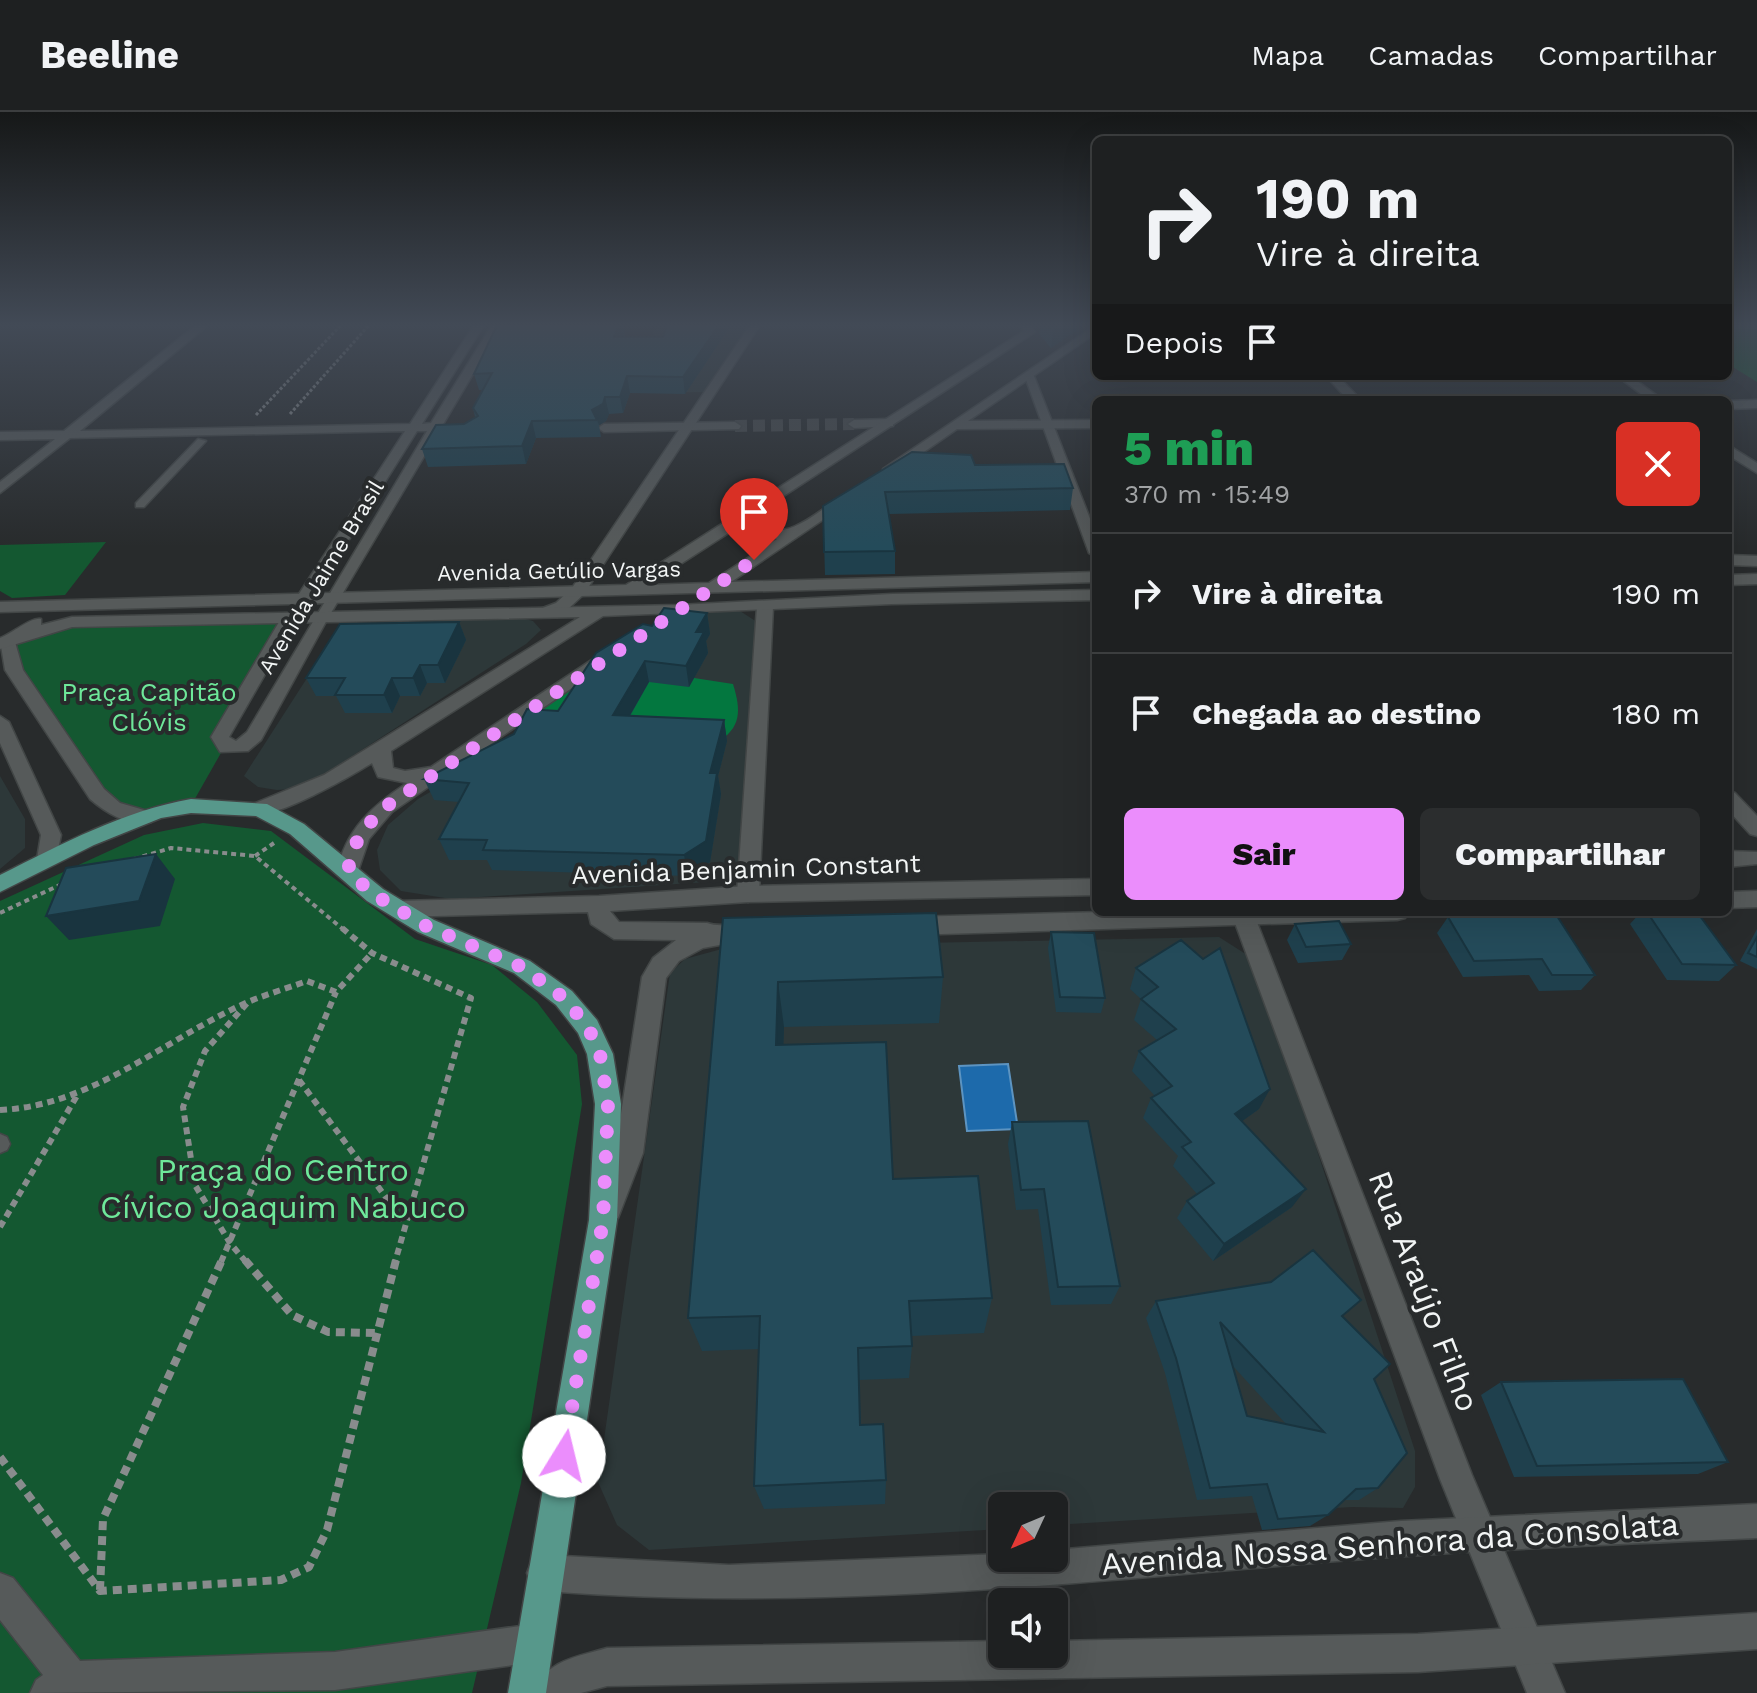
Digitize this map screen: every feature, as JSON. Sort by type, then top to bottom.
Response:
[{"type":"main road","points":[[0,489],[113,399]]},
{"type":"main road","name":"Avenida Jaime Brasil","points":[[303,600],[431,399]]},
{"type":"main road","name":"Avenida Jaime Brasil","points":[[290,617],[220,737],[227,748],[241,747],[254,736],[320,618],[456,399]]},
{"type":"main road","points":[[546,612],[562,606],[578,591],[707,399]]},
{"type":"main road","points":[[0,884],[48,859],[144,817],[191,806],[260,809],[331,780],[601,611],[926,399]]},
{"type":"main road","points":[[874,480],[994,399]]},
{"type":"main road","points":[[1037,399],[1092,542]]},
{"type":"main road","points":[[1732,405],[1757,404]]},
{"type":"main road","points":[[1732,411],[1757,411]]},
{"type":"main road","points":[[1047,422],[1092,417]]},
{"type":"main road","points":[[960,422],[1092,424]]},
{"type":"main road","points":[[854,424],[889,423]]},
{"type":"main road","points":[[604,428],[735,426]]},
{"type":"main road","points":[[0,436],[276,430],[437,432]]},
{"type":"main road","points":[[0,444],[201,441],[409,432]]},
{"type":"main road","points":[[1732,452],[1757,469]]},
{"type":"main road","points":[[653,627],[861,489]]},
{"type":"main road","points":[[749,513],[750,524],[756,532],[773,535],[797,531]]},
{"type":"main road","points":[[1732,560],[1757,561]]},
{"type":"main road","name":"Avenida Getúlio Vargas","points":[[0,607],[1092,577]]},
{"type":"main road","points":[[1732,580],[1757,579]]},
{"type":"main road","name":"Avenida Getúlio Vargas","points":[[4,643],[27,633],[72,622],[679,610],[892,599],[1092,595]]},
{"type":"main road","points":[[23,607],[32,612],[35,622],[27,633]]},
{"type":"main road","points":[[748,894],[765,607]]},
{"type":"main road","points":[[4,643],[14,670],[97,794],[113,808],[144,817]]},
{"type":"main road","points":[[348,872],[351,850],[361,831],[385,807],[627,644]]},
{"type":"main road","points":[[0,722],[51,835],[48,859]]},
{"type":"main road","points":[[382,748],[380,760],[385,773],[405,777],[435,773]]},
{"type":"main road","points":[[1732,802],[1757,829]]},
{"type":"main road","points":[[260,809],[297,829],[348,872],[426,926],[522,967],[564,998],[588,1027],[600,1054],[608,1104],[603,1220],[527,1693]]},
{"type":"main road","points":[[1732,859],[1756,861]]},
{"type":"main road","name":"Avenida Benjamin Constant","points":[[398,909],[599,904],[748,894],[1092,887]]},
{"type":"main road","points":[[1732,900],[1757,899]]},
{"type":"main road","points":[[599,904],[599,918],[614,930],[772,931]]},
{"type":"main road","points":[[878,927],[1213,916]]},
{"type":"main road","name":"Rua Araújo Filho","points":[[1243,916],[1479,1533],[1546,1693]]},
{"type":"main road","points":[[603,1220],[629,1153],[654,977],[661,963],[676,949],[728,932]]},
{"type":"main road","name":"Avenida Nossa Senhora da Consolata","points":[[545,1573],[676,1582],[894,1579],[1479,1533],[1757,1521]]},
{"type":"main road","points":[[0,1591],[60,1687],[335,1671],[534,1643]]},
{"type":"main road","points":[[552,1693],[567,1678],[607,1667],[1527,1648],[1757,1631]]},
{"type":"lane","points":[[140,505],[201,441]]},
{"type":"path","points":[[242,431],[272,399]]},
{"type":"path","points":[[276,430],[304,399]]},
{"type":"path","points":[[255,856],[274,843]]},
{"type":"path","points":[[100,1591],[281,1580],[309,1567],[327,1530],[405,1223],[471,998],[372,953],[255,856],[171,848],[130,860]]},
{"type":"path","points":[[0,913],[76,878]]},
{"type":"path","points":[[100,1591],[103,1519],[230,1243],[336,992],[372,953]]},
{"type":"path","points":[[0,1110],[23,1109],[78,1094],[248,1002],[307,981],[336,992]]},
{"type":"path","points":[[248,1002],[205,1051],[183,1107],[195,1185],[230,1243],[292,1315],[328,1332],[378,1333]]},
{"type":"path","points":[[299,1080],[405,1223]]},
{"type":"path","points":[[0,1227],[78,1094]]},
{"type":"path","points":[[0,1457],[100,1591]]},
{"type":"shaded area","points":[[714,611],[740,611],[757,622],[740,859],[735,870],[722,881],[451,899],[401,891],[380,870],[377,850],[388,825],[418,799],[453,779],[535,719],[547,704],[684,618]]},
{"type":"shaded area","points":[[522,618],[533,621],[541,630],[526,644],[312,782],[293,789],[277,790],[258,787],[244,776],[336,633],[358,624]]},
{"type":"shaded area","points":[[0,776],[25,819],[25,848],[0,869]]},
{"type":"shaded area","points":[[1219,937],[1255,960],[1415,1451],[1415,1487],[1403,1508],[1352,1507],[1068,1524],[1068,1492],[988,1492],[988,1530],[649,1550],[617,1525],[598,1482],[670,973],[685,959],[729,947]]},
{"type":"green space","points":[[106,542],[65,595],[12,598],[0,591],[0,545]]},
{"type":"green space","name":"Praça Capitão Clóvis","points":[[297,619],[188,811],[146,817],[104,808],[10,668],[7,643],[55,626]]},
{"type":"green space","points":[[610,665],[733,684],[738,710],[735,725],[716,743],[535,719],[547,704]]},
{"type":"green space","name":"Praça do Centro Cívico Joaquim Nabuco","points":[[203,823],[271,831],[415,939],[492,965],[537,1002],[577,1055],[582,1104],[521,1483],[472,1693],[0,1693],[0,901],[144,835]]},
{"type":"water","points":[[1008,1064],[1018,1129],[967,1131],[959,1066]]},
{"type":"building","points":[[478,399],[604,399],[603,404],[592,410],[597,420],[532,421],[522,446],[422,449],[436,425],[464,424],[478,416],[473,408]]},
{"type":"building","points":[[912,452],[971,455],[975,465],[1064,464],[1073,488],[885,492],[895,551],[824,552],[823,506]]},
{"type":"building","points":[[664,608],[707,613],[696,632],[704,632],[686,666],[645,661],[613,715],[724,720],[710,773],[717,773],[706,841],[684,855],[483,850],[487,840],[439,839],[469,783],[424,779],[514,734],[527,709],[558,711],[596,653],[643,624],[652,626]]},
{"type":"building","points":[[459,622],[438,665],[420,665],[413,678],[392,678],[384,695],[335,695],[345,678],[306,678],[340,624]]},
{"type":"building","points":[[156,854],[139,901],[46,916],[66,868]]},
{"type":"building","points":[[936,913],[943,977],[778,982],[776,1045],[886,1042],[893,1179],[978,1176],[992,1298],[909,1301],[912,1346],[858,1348],[860,1425],[883,1424],[886,1480],[754,1486],[760,1316],[688,1318],[723,918]]},
{"type":"building","points":[[1557,916],[1595,975],[1552,975],[1542,959],[1474,961],[1448,917]]},
{"type":"building","points":[[1650,916],[1700,916],[1736,965],[1682,964]]},
{"type":"building","points":[[1339,921],[1351,944],[1306,947],[1295,924]]},
{"type":"building","points":[[1051,932],[1094,933],[1105,998],[1060,997]]},
{"type":"building","points":[[1757,937],[1757,957],[1748,953]]},
{"type":"building","points":[[1181,940],[1203,959],[1220,948],[1270,1089],[1235,1114],[1306,1189],[1224,1244],[1187,1201],[1214,1183],[1182,1147],[1191,1142],[1151,1098],[1172,1086],[1139,1051],[1176,1029],[1141,999],[1158,987],[1136,968]]},
{"type":"building","points":[[1088,1121],[1120,1286],[1058,1287],[1044,1189],[1021,1190],[1012,1122]]},
{"type":"building","points":[[1313,1250],[1361,1300],[1342,1316],[1390,1364],[1374,1379],[1407,1453],[1378,1488],[1356,1489],[1328,1515],[1278,1519],[1267,1484],[1210,1488],[1176,1358],[1156,1301],[1271,1282]],"holes":[[[1220,1322],[1324,1432],[1247,1416]]]},
{"type":"building","points":[[1683,1379],[1728,1462],[1537,1466],[1501,1382]]},
{"type":"tunnel","points":[[735,426],[854,424]]},
{"type":"route","points":[[564,1456],[603,1220],[608,1104],[600,1054],[588,1027],[564,998],[522,967],[426,926],[375,895],[348,872],[351,850],[361,831],[385,807],[754,560]]}]
